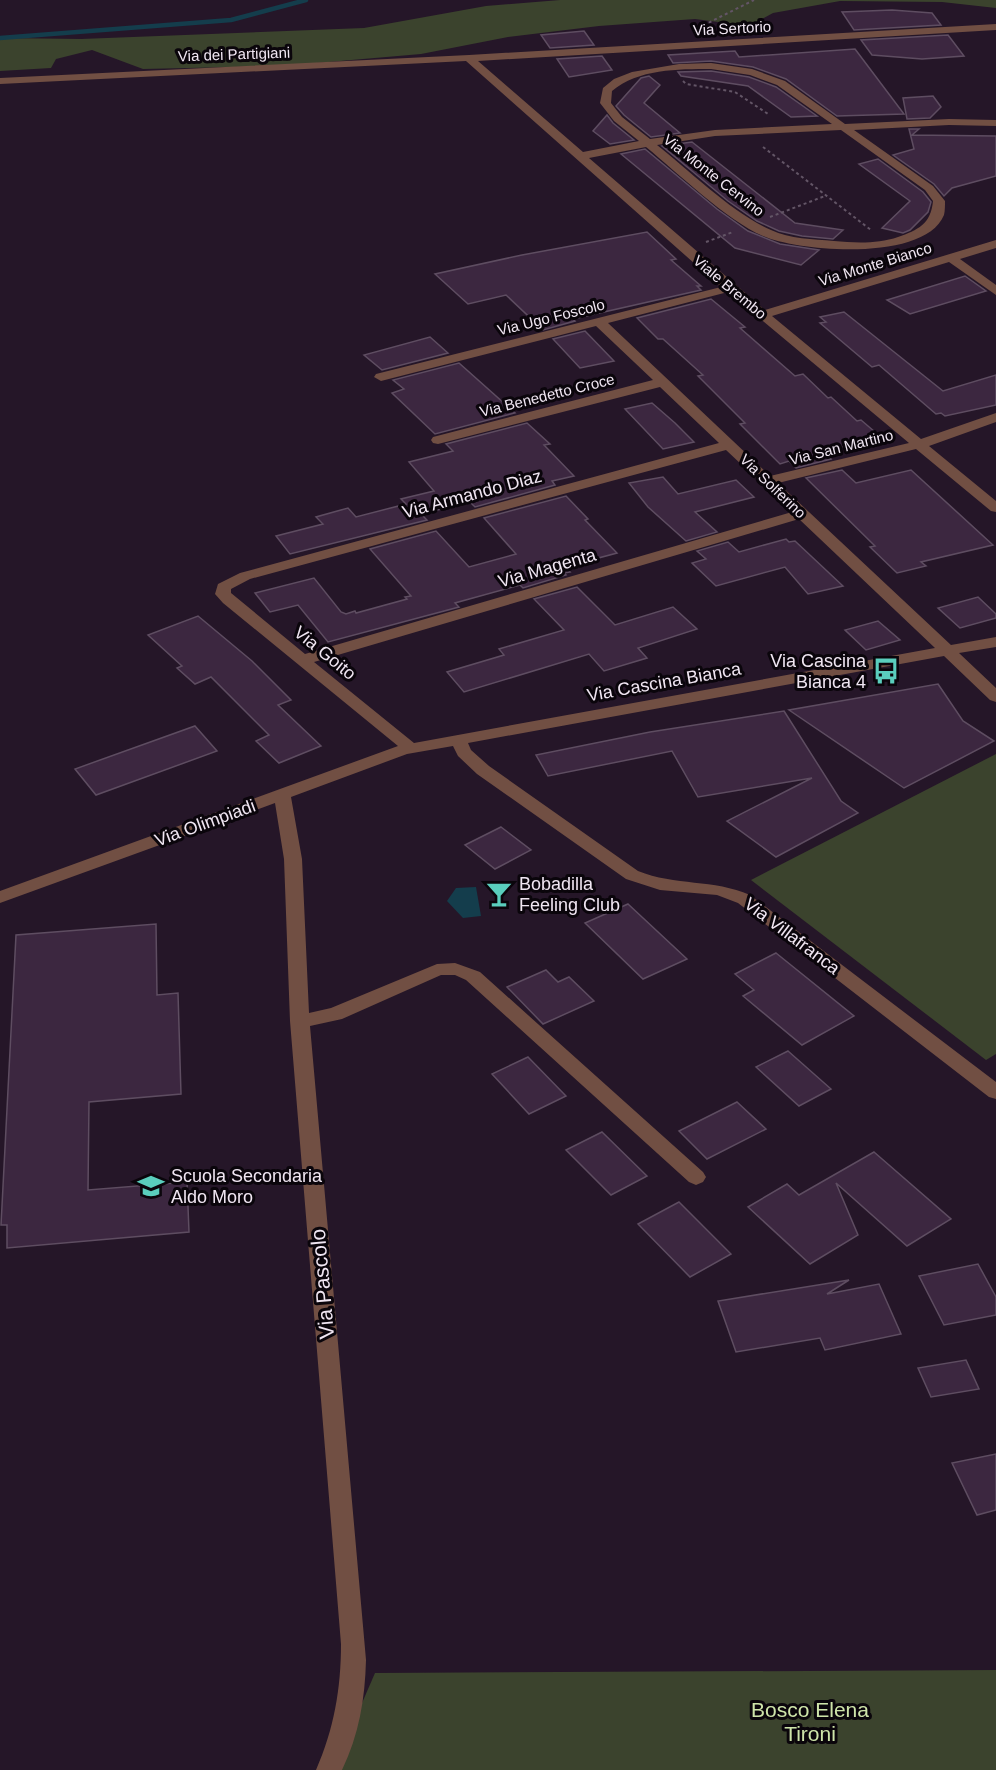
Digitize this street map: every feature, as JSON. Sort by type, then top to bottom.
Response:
[{"type":"street","name":"Via Sertorio","points":[[469,58],[996,27]]},
{"type":"street","points":[[648,48],[668,67]]},
{"type":"street","name":"Via dei Partigiani","points":[[0,81],[72,75],[469,58]]},
{"type":"street","name":"Viale Brembo","points":[[469,58],[730,288],[996,508]]},
{"type":"street","name":"Via Monte Cervino","points":[[668,67],[721,67],[766,76],[785,86],[934,192],[940,205],[938,214],[932,223],[912,236],[880,245],[832,246],[794,242],[751,224],[609,110],[606,97],[612,86],[627,76],[668,67]]},
{"type":"street","name":"Via Monte Cervino","points":[[580,156],[688,136],[742,131],[996,123]]},
{"type":"street","name":"Via Monte Bianco","points":[[763,315],[996,244]]},
{"type":"street","points":[[951,258],[996,291]]},
{"type":"street","name":"Via Ugo Foscolo","points":[[381,377],[730,288]]},
{"type":"street","name":"Via Solferino","points":[[599,322],[996,697]]},
{"type":"street","name":"Via Benedetto Croce","points":[[438,440],[663,382]]},
{"type":"street","name":"Via San Martino","points":[[768,482],[921,444],[996,417]]},
{"type":"street","name":"Via Armando Diaz","points":[[225,585],[245,576],[729,445]]},
{"type":"street","name":"Via Magenta","points":[[303,660],[802,514]]},
{"type":"street","name":"Via Goito","points":[[225,585],[222,590],[225,597],[410,748]]},
{"type":"street","name":"Via Cascina Bianca","points":[[410,748],[996,642]]},
{"type":"street","name":"Via Villafranca","points":[[458,739],[464,752],[483,770],[632,875],[660,885],[716,887],[744,899],[996,1092]]},
{"type":"street","name":"Via Olimpiadi","points":[[0,897],[410,748]]},
{"type":"street","name":"Via Pascolo","points":[[282,794],[293,859],[300,1021],[353,1644],[353,1677],[349,1716],[339,1751],[329,1770]]},
{"type":"street","points":[[300,1021],[335,1014],[436,970],[452,968],[461,970],[473,976],[696,1178]]},
{"type":"path","points":[[666,46],[694,29],[754,0]]},
{"type":"path","points":[[668,67],[686,84],[735,92],[790,129]]},
{"type":"path","points":[[742,131],[879,236]]},
{"type":"green space","points":[[560,0],[996,0],[996,8],[942,2],[840,1],[773,13],[749,26],[695,19],[599,26],[508,37],[421,54],[282,66],[143,69],[92,50],[56,59],[51,68],[0,71],[0,38],[81,39],[364,28],[486,6]]},
{"type":"green space","points":[[996,754],[996,1054],[986,1060],[751,880]]},
{"type":"green space","name":"Bosco Elena Tironi","points":[[996,1670],[996,1770],[333,1770],[375,1673]]},
{"type":"water","points":[[476,887],[481,916],[463,918],[447,901],[456,888]]},
{"type":"building","points":[[892,10],[932,13],[941,25],[854,30],[842,12]]},
{"type":"building","points":[[584,31],[594,45],[550,48],[541,35]]},
{"type":"building","points":[[948,35],[964,56],[922,59],[872,55],[861,40]]},
{"type":"building","points":[[855,49],[904,114],[837,116],[786,79],[753,67],[711,61],[673,63],[668,55],[735,51],[739,57]]},
{"type":"building","points":[[602,56],[612,70],[569,77],[557,59]]},
{"type":"building","points":[[711,71],[749,77],[776,87],[817,116],[791,117],[748,86],[681,76],[678,72]]},
{"type":"building","points":[[649,76],[660,85],[644,103],[680,133],[651,137],[616,106],[641,78]]},
{"type":"building","points":[[933,96],[941,107],[930,118],[907,119],[903,98]]},
{"type":"building","points":[[607,115],[634,140],[610,144],[593,131]]},
{"type":"building","points":[[909,129],[919,129],[912,135],[996,136],[996,176],[952,188],[944,196],[934,184],[893,155],[914,149]]},
{"type":"building","points":[[692,142],[795,223],[843,230],[833,239],[802,236],[779,231],[757,221],[728,201],[662,146]]},
{"type":"building","points":[[645,149],[717,209],[748,231],[780,244],[819,250],[801,265],[735,248],[621,154]]},
{"type":"building","points":[[878,159],[923,192],[931,202],[928,212],[910,230],[903,233],[882,228],[910,201],[859,164]]},
{"type":"building","points":[[647,232],[676,259],[671,260],[701,286],[697,286],[701,290],[573,319],[575,321],[543,330],[506,295],[468,304],[435,274],[522,255]]},
{"type":"building","points":[[965,276],[986,291],[910,314],[887,300]]},
{"type":"building","points":[[711,299],[745,327],[740,328],[795,376],[803,374],[828,398],[831,397],[857,421],[861,420],[882,438],[823,451],[831,459],[796,468],[789,461],[780,464],[740,424],[745,423],[698,376],[703,375],[663,339],[658,339],[637,318]]},
{"type":"building","points":[[844,312],[943,391],[996,375],[996,405],[945,416],[941,413],[936,414],[879,365],[872,367],[820,323],[826,322],[820,317]]},
{"type":"building","points":[[585,331],[614,361],[580,368],[553,339]]},
{"type":"building","points":[[430,337],[448,353],[382,370],[364,355]]},
{"type":"building","points":[[459,363],[515,413],[435,434],[392,393],[404,389],[393,380]]},
{"type":"building","points":[[652,403],[694,442],[663,449],[625,409]]},
{"type":"building","points":[[527,423],[550,444],[544,445],[574,476],[552,481],[555,485],[475,507],[470,502],[421,514],[427,520],[290,554],[276,536],[323,524],[316,517],[348,508],[356,517],[406,504],[401,499],[434,491],[409,462],[453,451],[446,444]]},
{"type":"building","points":[[842,470],[856,483],[911,470],[993,545],[921,562],[926,566],[897,573],[870,547],[875,546],[806,478]]},
{"type":"building","points":[[663,477],[678,494],[736,480],[754,497],[695,512],[717,532],[686,541],[648,507],[629,483]]},
{"type":"building","points":[[566,496],[588,519],[585,520],[617,553],[565,567],[570,572],[564,573],[566,575],[523,588],[520,585],[455,603],[459,607],[328,642],[298,605],[270,612],[255,593],[314,578],[341,612],[346,614],[407,599],[405,597],[411,596],[370,549],[436,531],[469,567],[516,554],[484,518]]},
{"type":"building","points":[[786,539],[789,542],[795,541],[843,586],[808,594],[785,567],[716,586],[692,563],[706,559],[697,551],[728,542],[739,552]]},
{"type":"building","points":[[577,587],[615,625],[673,607],[697,629],[638,648],[647,658],[604,671],[589,654],[464,692],[447,672],[504,655],[499,649],[564,630],[534,599]]},
{"type":"building","points":[[978,597],[996,614],[996,618],[960,628],[938,608]]},
{"type":"building","points":[[198,616],[252,661],[291,700],[278,705],[321,746],[279,763],[256,741],[269,735],[211,677],[195,684],[177,668],[182,666],[148,635]]},
{"type":"building","points":[[878,621],[900,640],[866,650],[845,630]]},
{"type":"building","points":[[938,684],[963,721],[994,741],[904,788],[789,710]]},
{"type":"building","points":[[784,711],[841,801],[858,813],[776,857],[727,821],[812,778],[698,797],[672,751],[548,776],[536,755],[650,732]]},
{"type":"building","points":[[195,726],[217,751],[96,795],[75,769]]},
{"type":"building","points":[[501,827],[531,850],[495,869],[465,845]]},
{"type":"building","points":[[628,904],[687,959],[643,979],[585,923]]},
{"type":"building","name":"Scuola Secondaria Aldo Moro","points":[[156,924],[157,995],[178,993],[181,1094],[89,1102],[88,1190],[187,1182],[189,1232],[7,1248],[7,1225],[1,1225],[16,935]]},
{"type":"building","points":[[776,953],[854,1016],[802,1045],[743,996],[754,990],[735,974]]},
{"type":"building","points":[[546,970],[558,982],[569,977],[594,1001],[543,1024],[507,987]]},
{"type":"building","points":[[788,1051],[831,1089],[799,1106],[756,1067]]},
{"type":"building","points":[[528,1057],[566,1096],[529,1114],[492,1074]]},
{"type":"building","points":[[737,1102],[766,1129],[707,1159],[679,1131]]},
{"type":"building","points":[[602,1132],[647,1176],[611,1195],[566,1150]]},
{"type":"building","points":[[874,1152],[951,1219],[907,1246],[836,1183],[858,1235],[810,1264],[748,1207],[787,1184],[799,1195]]},
{"type":"building","points":[[679,1202],[731,1254],[690,1277],[638,1224]]},
{"type":"building","points":[[978,1264],[996,1297],[996,1315],[944,1325],[919,1276]]},
{"type":"building","points":[[849,1280],[827,1294],[879,1284],[901,1334],[825,1350],[820,1338],[736,1352],[718,1301]]},
{"type":"building","points":[[966,1360],[979,1389],[931,1397],[918,1368]]},
{"type":"building","points":[[996,1454],[996,1510],[977,1515],[952,1463]]},
{"type":"waterway","points":[[0,38],[231,20],[306,0]]},
{"type":"place","name":"Via Cascina Bianca 4","points":[[886,671]]},
{"type":"place","name":"Bobadilla Feeling Club","points":[[499,894]]},
{"type":"place","name":"Scuola Secondaria Aldo Moro","points":[[151,1186]]}]
